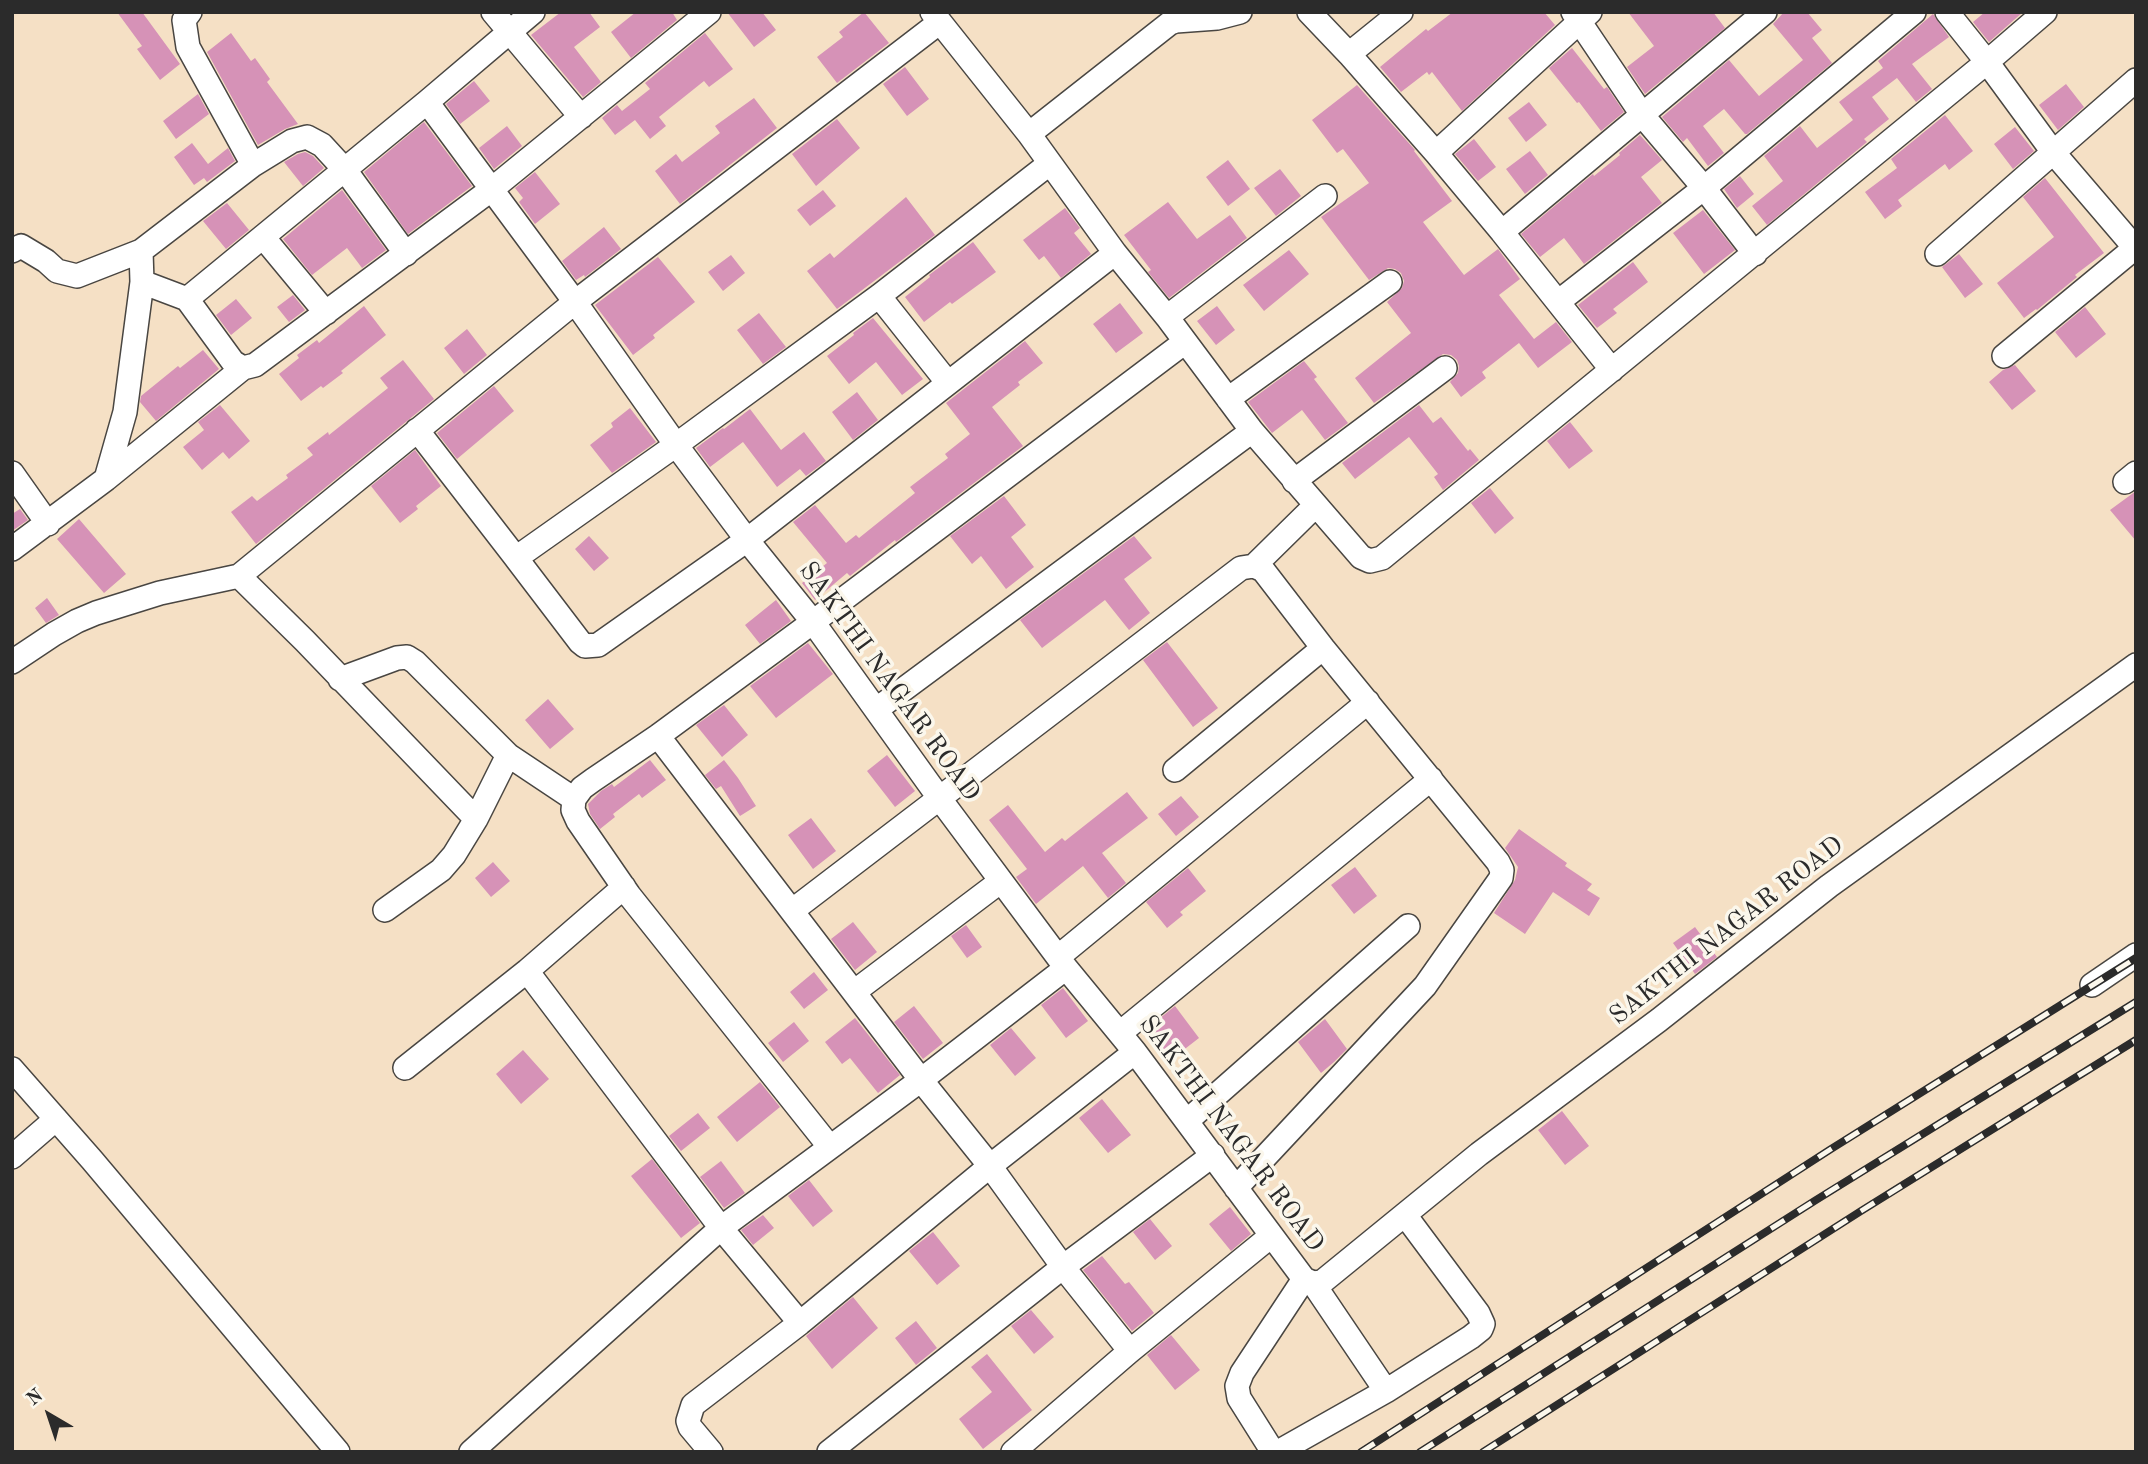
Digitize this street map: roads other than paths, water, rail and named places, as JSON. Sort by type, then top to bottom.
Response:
[{"type":"street","points":[[190,12],[184,20],[188,47],[253,164]]},
{"type":"street","points":[[493,12],[581,117]]},
{"type":"street","points":[[187,299],[533,12]]},
{"type":"street","points":[[13,547],[106,479],[243,368],[255,365],[492,189],[709,12]]},
{"type":"street","points":[[1029,134],[1171,23],[1217,18],[1240,12]]},
{"type":"street","points":[[1308,12],[1349,54],[1436,153],[1612,370]]},
{"type":"street","points":[[1349,54],[1401,12]]},
{"type":"street","points":[[1502,232],[1765,12]]},
{"type":"street","points":[[1558,302],[1704,188],[1914,12]]},
{"type":"street","points":[[1947,12],[2053,152],[2135,248],[2004,356]]},
{"type":"street","points":[[12,662],[65,628],[96,613],[160,593],[239,576],[575,302],[936,17],[1029,134],[1115,253],[1167,317],[1252,431],[1361,557],[1370,561],[1382,558],[1755,254],[2045,12]]},
{"type":"street","points":[[1436,153],[1581,15],[1643,116],[1755,254]]},
{"type":"street","points":[[1937,254],[2136,80]]},
{"type":"street","name":"SAKTHI NAGAR ROAD","points":[[427,102],[575,302],[676,445],[813,622],[1001,881],[1213,1154],[1271,1236],[1309,1281],[1322,1282],[1479,1154],[1659,1020],[1829,886],[2136,665]]},
{"type":"street","points":[[12,251],[21,246],[57,271],[77,276],[141,251],[253,164],[292,141],[307,137],[322,145],[345,170],[406,254]]},
{"type":"street","points":[[516,558],[879,296],[1049,164]]},
{"type":"street","points":[[1167,317],[1325,196]]},
{"type":"street","points":[[263,237],[326,313]]},
{"type":"street","points":[[106,479],[125,412],[142,282],[141,251]]},
{"type":"street","points":[[417,430],[580,642],[590,647],[598,645],[747,540],[1115,253]]},
{"type":"street","points":[[142,282],[187,299],[233,362],[243,368]]},
{"type":"street","points":[[1228,399],[1390,282]]},
{"type":"street","points":[[879,296],[948,383]]},
{"type":"street","points":[[829,1146],[624,887],[578,821],[573,810],[574,799],[593,779],[657,736],[813,622],[1185,342]]},
{"type":"street","points":[[1294,481],[1445,368]]},
{"type":"street","points":[[877,709],[1252,431]]},
{"type":"street","points":[[12,473],[48,524]]},
{"type":"street","points":[[1254,566],[1316,505]]},
{"type":"street","points":[[793,911],[1241,568],[1254,566],[1263,570],[1323,648],[1499,862],[1502,870],[1501,878],[1425,986],[1236,1188]]},
{"type":"street","points":[[239,576],[476,819]]},
{"type":"street","points":[[1175,770],[1323,648]]},
{"type":"street","points":[[340,679],[397,658],[407,657],[508,755],[574,799]]},
{"type":"street","points":[[471,1452],[721,1228],[921,1080],[1368,702]]},
{"type":"street","points":[[657,736],[1130,1351]]},
{"type":"street","points":[[385,910],[441,870],[454,855],[476,819],[508,755]]},
{"type":"street","points":[[1120,1033],[1431,779]]},
{"type":"street","points":[[854,992],[1001,881]]},
{"type":"street","points":[[405,1068],[527,971],[624,887]]},
{"type":"street","points":[[1187,1121],[1408,926]]},
{"type":"street","points":[[2092,985],[2136,955]]},
{"type":"street","points":[[527,971],[721,1228],[800,1323]]},
{"type":"street","points":[[711,1452],[688,1421],[693,1405],[800,1323],[990,1166],[1135,1052]]},
{"type":"street","points":[[12,1069],[338,1452]]},
{"type":"street","points":[[12,1157],[56,1119]]},
{"type":"street","points":[[829,1452],[1063,1267],[1213,1154]]},
{"type":"street","points":[[1386,1391],[1309,1281],[1242,1373],[1237,1386],[1239,1398],[1276,1452],[1386,1391],[1481,1329],[1483,1324],[1478,1312],[1405,1214]]},
{"type":"street","points":[[1013,1452],[1130,1351],[1271,1236]]},
{"type":"railway","points":[[1361,1452],[1831,1149],[2136,958]]},
{"type":"railway","points":[[1420,1452],[1816,1200],[2136,1002]]},
{"type":"railway","points":[[1483,1452],[1861,1211],[2136,1040]]}]
